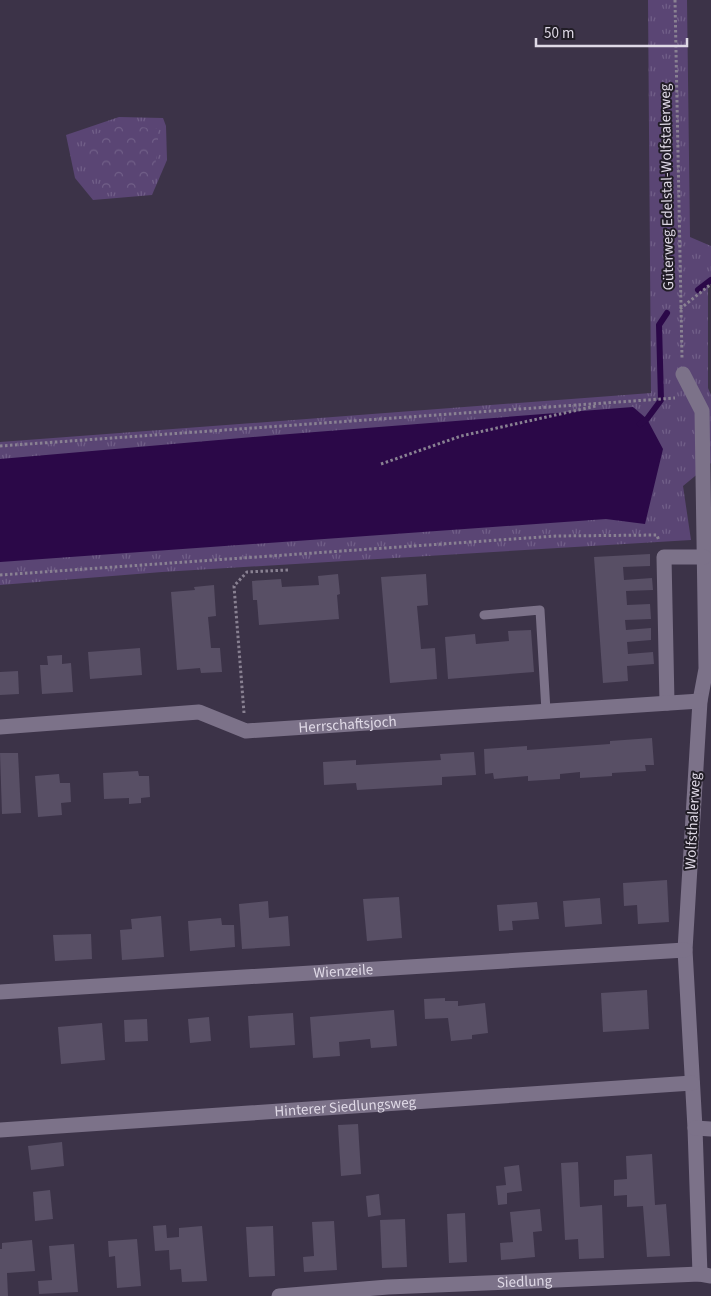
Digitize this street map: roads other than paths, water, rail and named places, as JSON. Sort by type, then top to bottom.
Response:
[{"type":"street","name":"Wolfsthalerweg","points":[[683,374],[702,411],[708,670],[700,701],[685,950],[692,1083],[706,1275]]},
{"type":"street","points":[[667,703],[664,557],[704,557]]},
{"type":"street","name":"Herrschaftsjoch","points":[[0,727],[199,712],[246,731],[700,701]]},
{"type":"street","name":"Wienzeile","points":[[0,992],[685,950]]},
{"type":"street","name":"Hinterer Siedlungsweg","points":[[0,1130],[692,1083]]},
{"type":"street","points":[[695,1128],[711,1129]]},
{"type":"street","name":"Siedlung","points":[[278,1296],[706,1275]]},
{"type":"lane","points":[[484,615],[540,610],[546,711]]},
{"type":"waterway","points":[[698,290],[711,280]]},
{"type":"waterway","points":[[640,424],[647,419],[661,400],[659,325],[667,313]]}]
